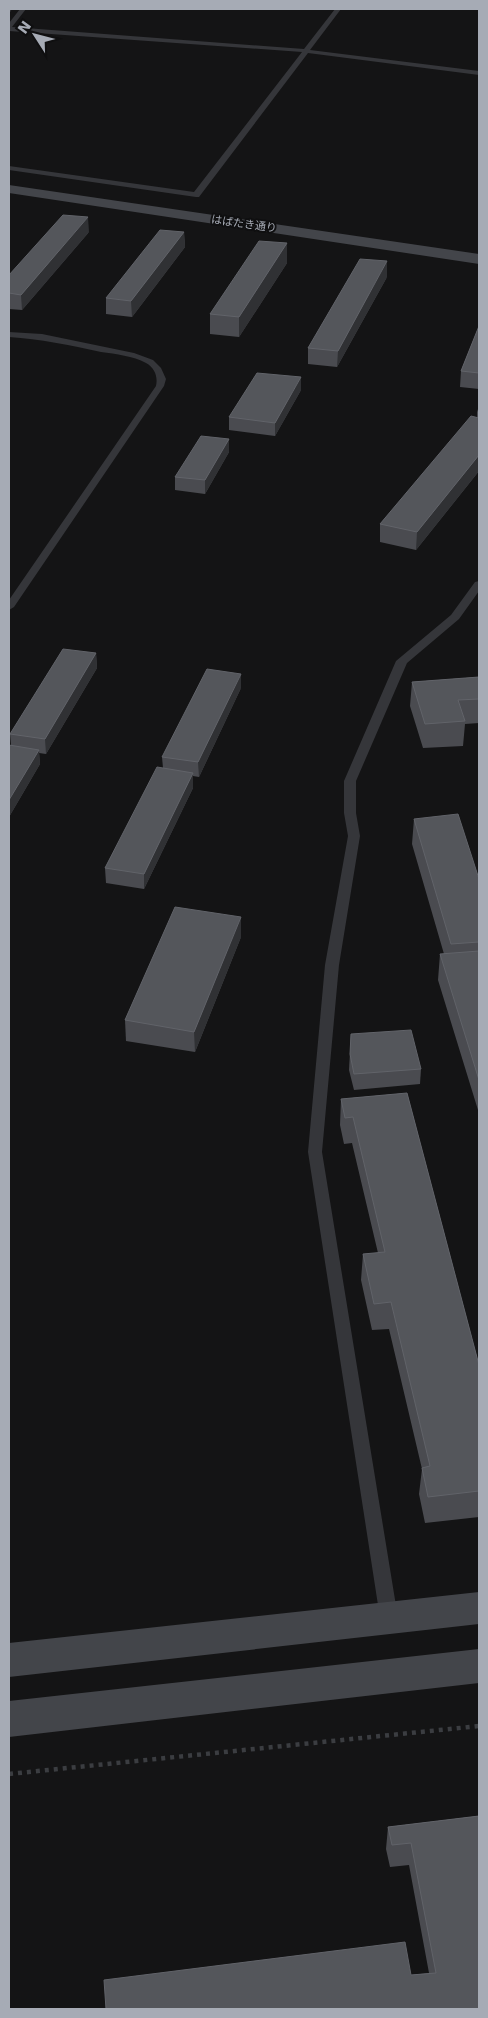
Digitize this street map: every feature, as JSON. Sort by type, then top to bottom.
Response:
[{"type":"street","name":"はばたき通り","points":[[9,189],[479,259]]},
{"type":"street","points":[[9,1660],[479,1608]]},
{"type":"street","points":[[9,1719],[479,1666]]},
{"type":"lane","points":[[9,28],[23,9]]},
{"type":"lane","points":[[9,168],[196,195],[261,107],[307,51],[338,9]]},
{"type":"lane","points":[[9,28],[307,51],[479,72]]},
{"type":"lane","points":[[9,334],[42,337],[131,354],[150,362],[158,370],[162,379],[155,393],[9,607]]},
{"type":"lane","points":[[389,1618],[315,1152],[332,964],[354,836],[350,813],[350,781],[402,661],[455,617],[479,584]]},
{"type":"path","points":[[9,1774],[479,1726]]},
{"type":"building","points":[[63,215],[88,217],[21,295],[9,293],[9,275]]},
{"type":"building","points":[[160,230],[184,232],[131,301],[106,298]]},
{"type":"building","points":[[259,241],[287,243],[239,317],[210,314]]},
{"type":"building","points":[[360,259],[387,261],[338,351],[308,348]]},
{"type":"building","points":[[479,326],[479,373],[461,371]]},
{"type":"building","points":[[257,373],[301,377],[275,423],[229,417]]},
{"type":"building","points":[[471,416],[479,418],[479,455],[417,532],[380,524]]},
{"type":"building","points":[[201,436],[229,439],[205,480],[175,477]]},
{"type":"building","points":[[63,649],[96,653],[45,739],[10,734]]},
{"type":"building","points":[[207,669],[241,674],[198,762],[162,757]]},
{"type":"building","points":[[479,677],[479,699],[458,700],[465,721],[425,724],[412,682]]},
{"type":"building","points":[[9,745],[39,750],[9,800]]},
{"type":"building","points":[[157,767],[193,773],[144,874],[105,868]]},
{"type":"building","points":[[458,814],[479,879],[479,942],[451,944],[414,819]]},
{"type":"building","points":[[175,907],[241,917],[194,1032],[125,1020]]},
{"type":"building","points":[[479,951],[479,1080],[440,954]]},
{"type":"building","points":[[411,1030],[421,1069],[354,1074],[350,1054],[351,1034]]},
{"type":"building","points":[[407,1093],[479,1365],[479,1491],[428,1497],[422,1468],[430,1466],[391,1302],[374,1304],[363,1254],[385,1252],[353,1117],[345,1118],[341,1099]]},
{"type":"building","points":[[479,1816],[479,2009],[106,2009],[104,1980],[405,1942],[411,1975],[436,1973],[411,1843],[392,1845],[388,1827]]}]
